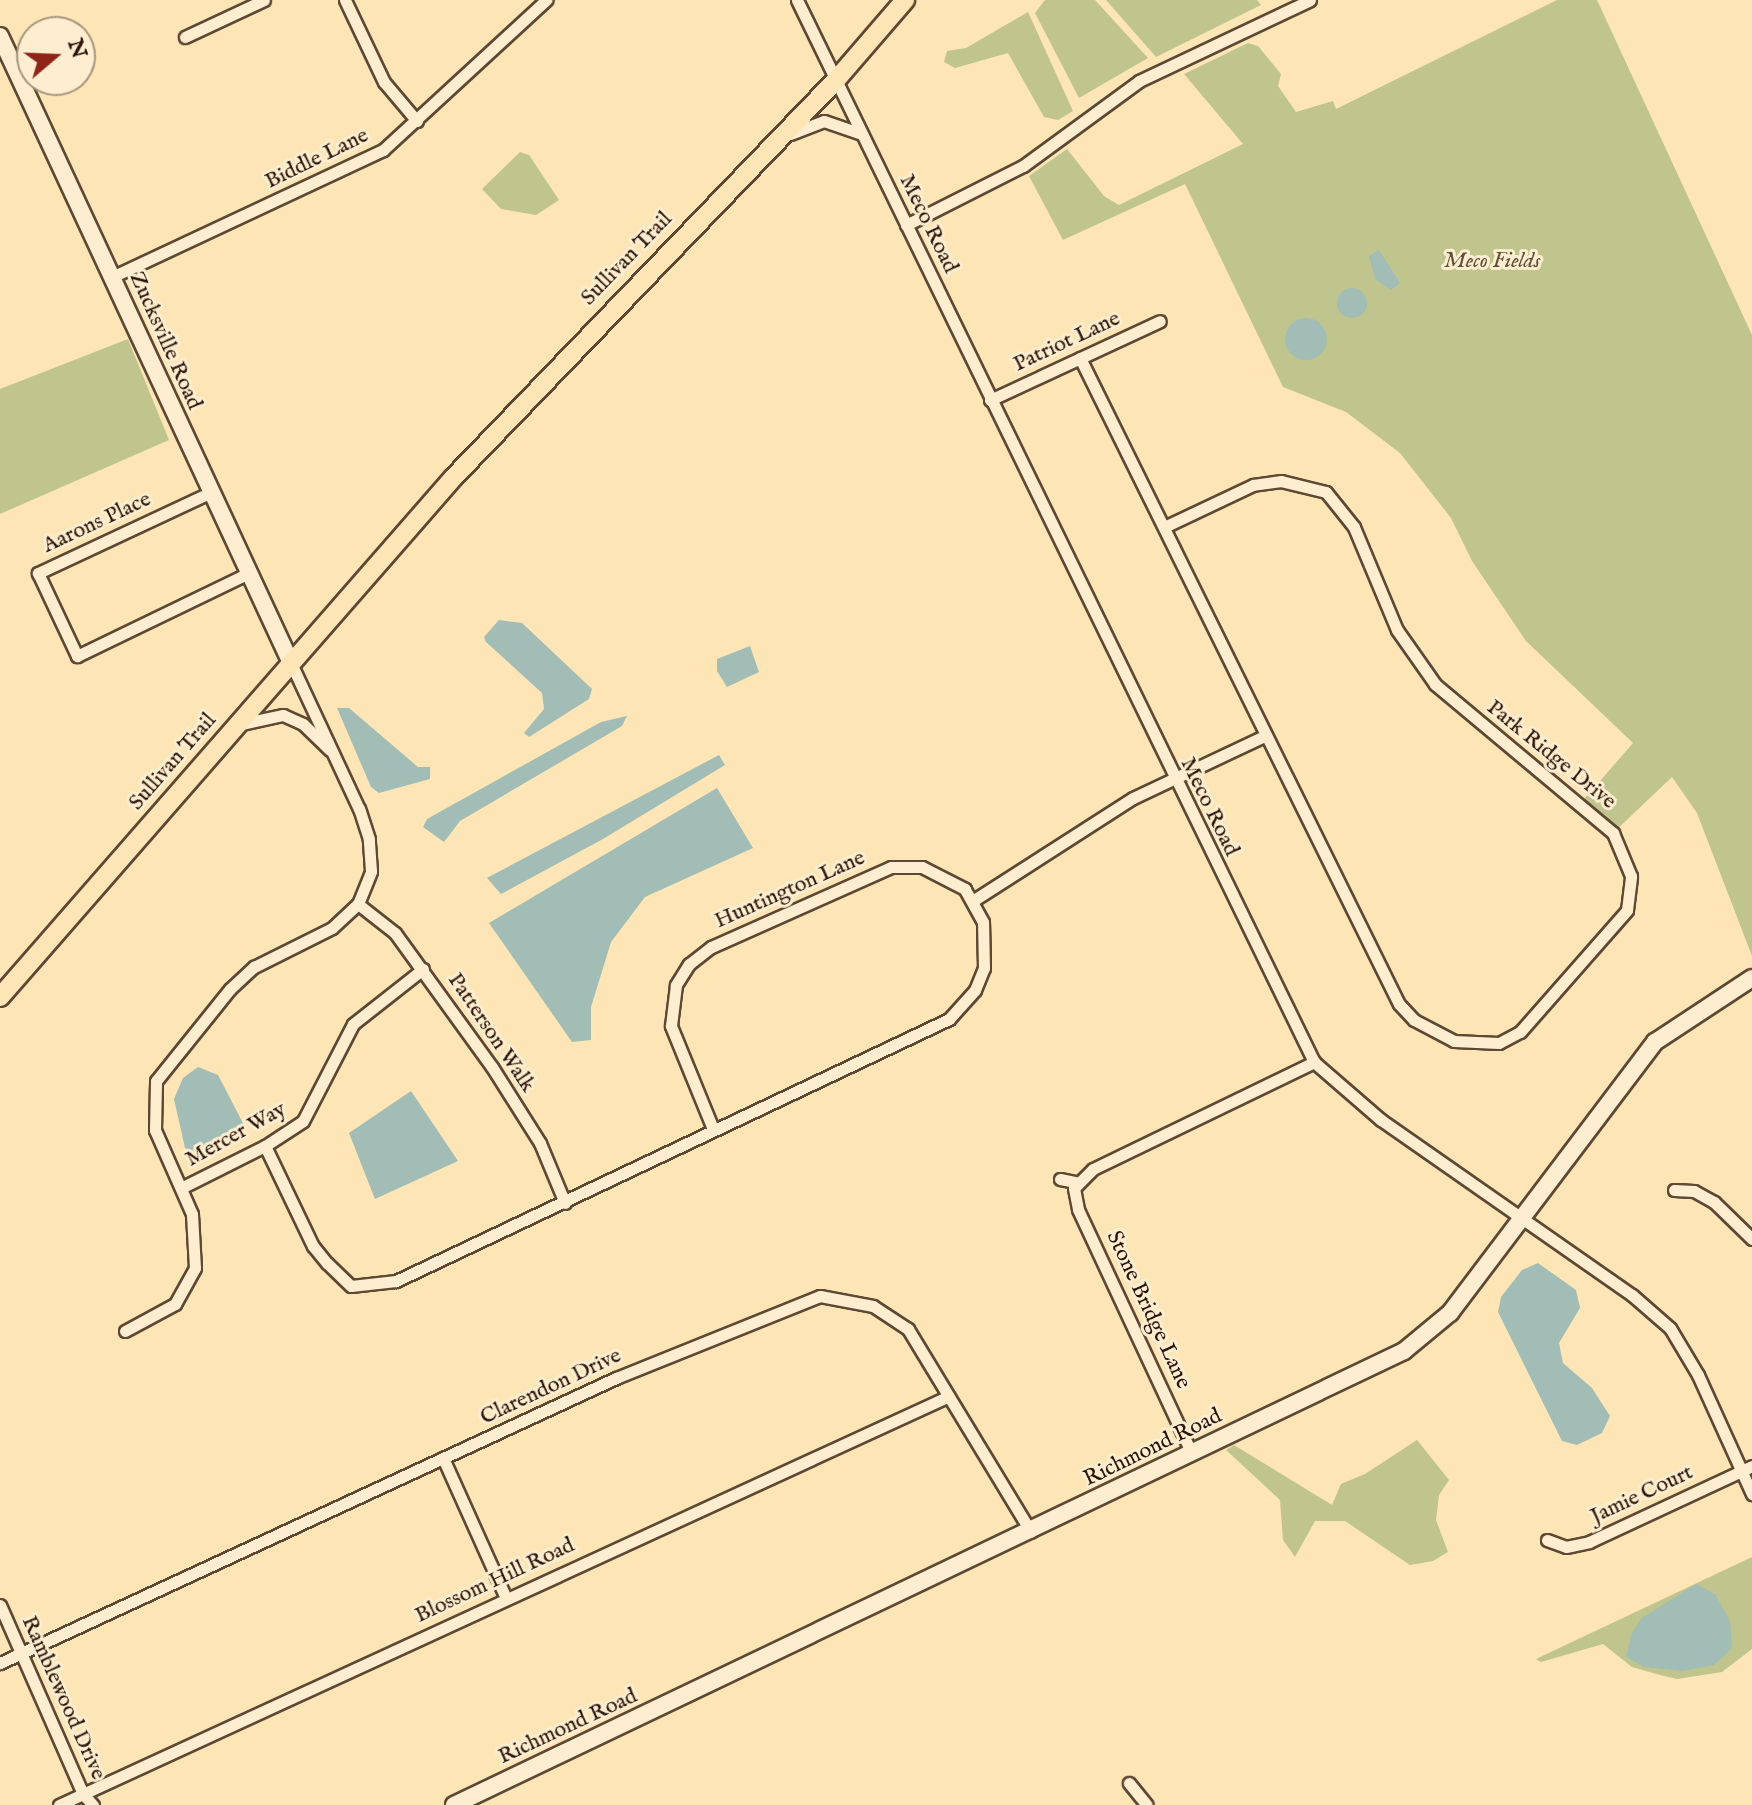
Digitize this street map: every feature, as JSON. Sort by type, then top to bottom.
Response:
[{"type":"main road","name":"Sullivan Trail","points":[[0,997],[385,556],[607,313],[836,80],[905,0]]},
{"type":"street","points":[[185,37],[264,0]]},
{"type":"street","points":[[345,0],[384,82],[417,121]]},
{"type":"street","name":"Biddle Lane","points":[[112,277],[366,159],[417,121],[546,0]]},
{"type":"street","name":"Meco Road","points":[[797,0],[1173,779],[1314,1062],[1381,1120],[1524,1219],[1670,1328],[1747,1468],[1752,1494]]},
{"type":"street","points":[[906,225],[1023,166],[1139,81],[1310,0]]},
{"type":"street","name":"Zucksville Road","points":[[0,36],[209,493],[291,663]]},
{"type":"street","points":[[776,142],[824,121],[862,134]]},
{"type":"street","name":"Patriot Lane","points":[[990,400],[1160,321]]},
{"type":"street","name":"Park Ridge Drive","points":[[1080,358],[1399,1004],[1414,1020],[1454,1041],[1499,1043],[1520,1032],[1627,910],[1631,876],[1613,833],[1435,684],[1397,630],[1354,527],[1326,492],[1281,481],[1253,485],[1164,527]]},
{"type":"street","name":"Aarons Place","points":[[209,493],[38,573],[77,656],[247,574]]},
{"type":"street","points":[[125,1331],[175,1304],[191,1280],[196,1231],[155,1130],[156,1081],[230,989],[254,967],[332,928],[358,904],[371,871],[369,839],[336,756],[291,663]]},
{"type":"street","points":[[236,726],[265,715],[283,715],[303,724],[336,756]]},
{"type":"street","points":[[265,1146],[313,1246],[351,1286],[411,1275],[960,1010],[984,968],[983,922],[974,900],[1080,828],[1266,735]]},
{"type":"street","name":"Huntington Lane","points":[[713,1129],[671,1026],[676,985],[689,964],[711,947],[891,867],[939,872],[974,900]]},
{"type":"street","name":"Patterson Walk","points":[[358,904],[395,933],[423,969],[527,1121],[565,1203]]},
{"type":"street","name":"Mercer Way","points":[[181,1188],[265,1146],[303,1121],[363,1012],[423,969]]},
{"type":"street","name":"Richmond Road","points":[[454,1805],[1031,1532],[1420,1340],[1450,1313],[1655,1042],[1752,978]]},
{"type":"street","points":[[1060,1179],[1076,1182],[1093,1169],[1314,1062]]},
{"type":"street","name":"Stone Bridge Lane","points":[[1076,1182],[1078,1209],[1192,1454]]},
{"type":"street","points":[[1674,1190],[1694,1191],[1714,1202],[1752,1239]]},
{"type":"street","name":"Clarendon Drive","points":[[0,1663],[673,1354],[820,1296],[873,1306],[908,1329],[1031,1532]]},
{"type":"street","name":"Blossom Hill Road","points":[[59,1805],[949,1396]]},
{"type":"street","points":[[443,1458],[506,1598]]},
{"type":"street","name":"Jamie Court","points":[[1547,1540],[1566,1547],[1589,1542],[1747,1468]]},
{"type":"street","name":"Ramblewood Drive","points":[[0,1605],[83,1794],[93,1805]]},
{"type":"street","points":[[1129,1783],[1147,1805]]},
{"type":"green space","points":[[1045,0],[1095,0],[1148,58],[1079,98],[1035,13]]},
{"type":"green space","points":[[1106,0],[1257,0],[1261,5],[1156,57]]},
{"type":"green space","name":"Meco Fields","points":[[1557,0],[1597,0],[1752,335],[1752,956],[1697,813],[1672,777],[1613,833],[1580,804],[1633,743],[1526,641],[1472,561],[1451,518],[1400,453],[1346,412],[1283,387],[1185,184],[1063,240],[1029,176],[1067,149],[1104,196],[1119,205],[1243,144],[1184,74],[1248,43],[1258,46],[1281,74],[1278,86],[1296,112],[1333,101],[1336,109]]},
{"type":"green space","points":[[1028,12],[1073,111],[1058,120],[1044,117],[1008,53],[955,68],[944,62],[947,51],[966,48]]},
{"type":"green space","points":[[520,152],[529,155],[559,200],[536,215],[501,209],[482,189]]},
{"type":"green space","points":[[128,339],[169,440],[0,514],[0,389]]},
{"type":"green space","points":[[1417,1440],[1449,1480],[1439,1495],[1436,1520],[1448,1552],[1433,1561],[1410,1565],[1345,1521],[1315,1521],[1295,1557],[1283,1540],[1280,1500],[1226,1450],[1234,1445],[1332,1505],[1341,1484],[1365,1474]]},
{"type":"green space","points":[[1752,1557],[1752,1649],[1722,1672],[1677,1679],[1660,1675],[1632,1667],[1603,1644],[1541,1662],[1536,1659]]},
{"type":"water","points":[[1379,250],[1400,283],[1391,290],[1375,279],[1369,256]]},
{"type":"water","points":[[1352,288],[1363,292],[1367,303],[1363,314],[1352,318],[1341,314],[1337,303],[1341,292]]},
{"type":"water","points":[[1306,318],[1321,324],[1327,339],[1321,354],[1306,360],[1291,354],[1285,339],[1291,324]]},
{"type":"water","points":[[499,620],[522,623],[592,689],[589,699],[529,737],[524,733],[544,709],[542,693],[486,642],[484,637]]},
{"type":"water","points":[[750,646],[759,672],[727,687],[717,671],[717,659]]},
{"type":"water","points":[[337,708],[349,708],[418,767],[430,767],[430,779],[379,793],[371,787]]},
{"type":"water","points":[[627,716],[622,726],[460,821],[444,842],[423,827],[427,819],[601,722]]},
{"type":"water","points":[[719,755],[725,765],[603,839],[501,894],[487,878]]},
{"type":"water","points":[[717,788],[753,848],[645,897],[611,942],[591,1007],[591,1040],[572,1042],[489,923]]},
{"type":"water","points":[[198,1067],[218,1075],[246,1129],[239,1138],[199,1157],[185,1148],[174,1099],[183,1078]]},
{"type":"water","points":[[411,1091],[458,1161],[375,1199],[349,1133]]},
{"type":"water","points":[[1538,1263],[1576,1290],[1580,1308],[1559,1343],[1563,1363],[1592,1388],[1610,1416],[1602,1433],[1577,1445],[1562,1441],[1498,1312],[1501,1297],[1522,1270]]},
{"type":"water","points":[[1696,1584],[1715,1594],[1730,1621],[1732,1648],[1714,1665],[1683,1671],[1645,1667],[1626,1657],[1632,1633],[1642,1618]]}]
